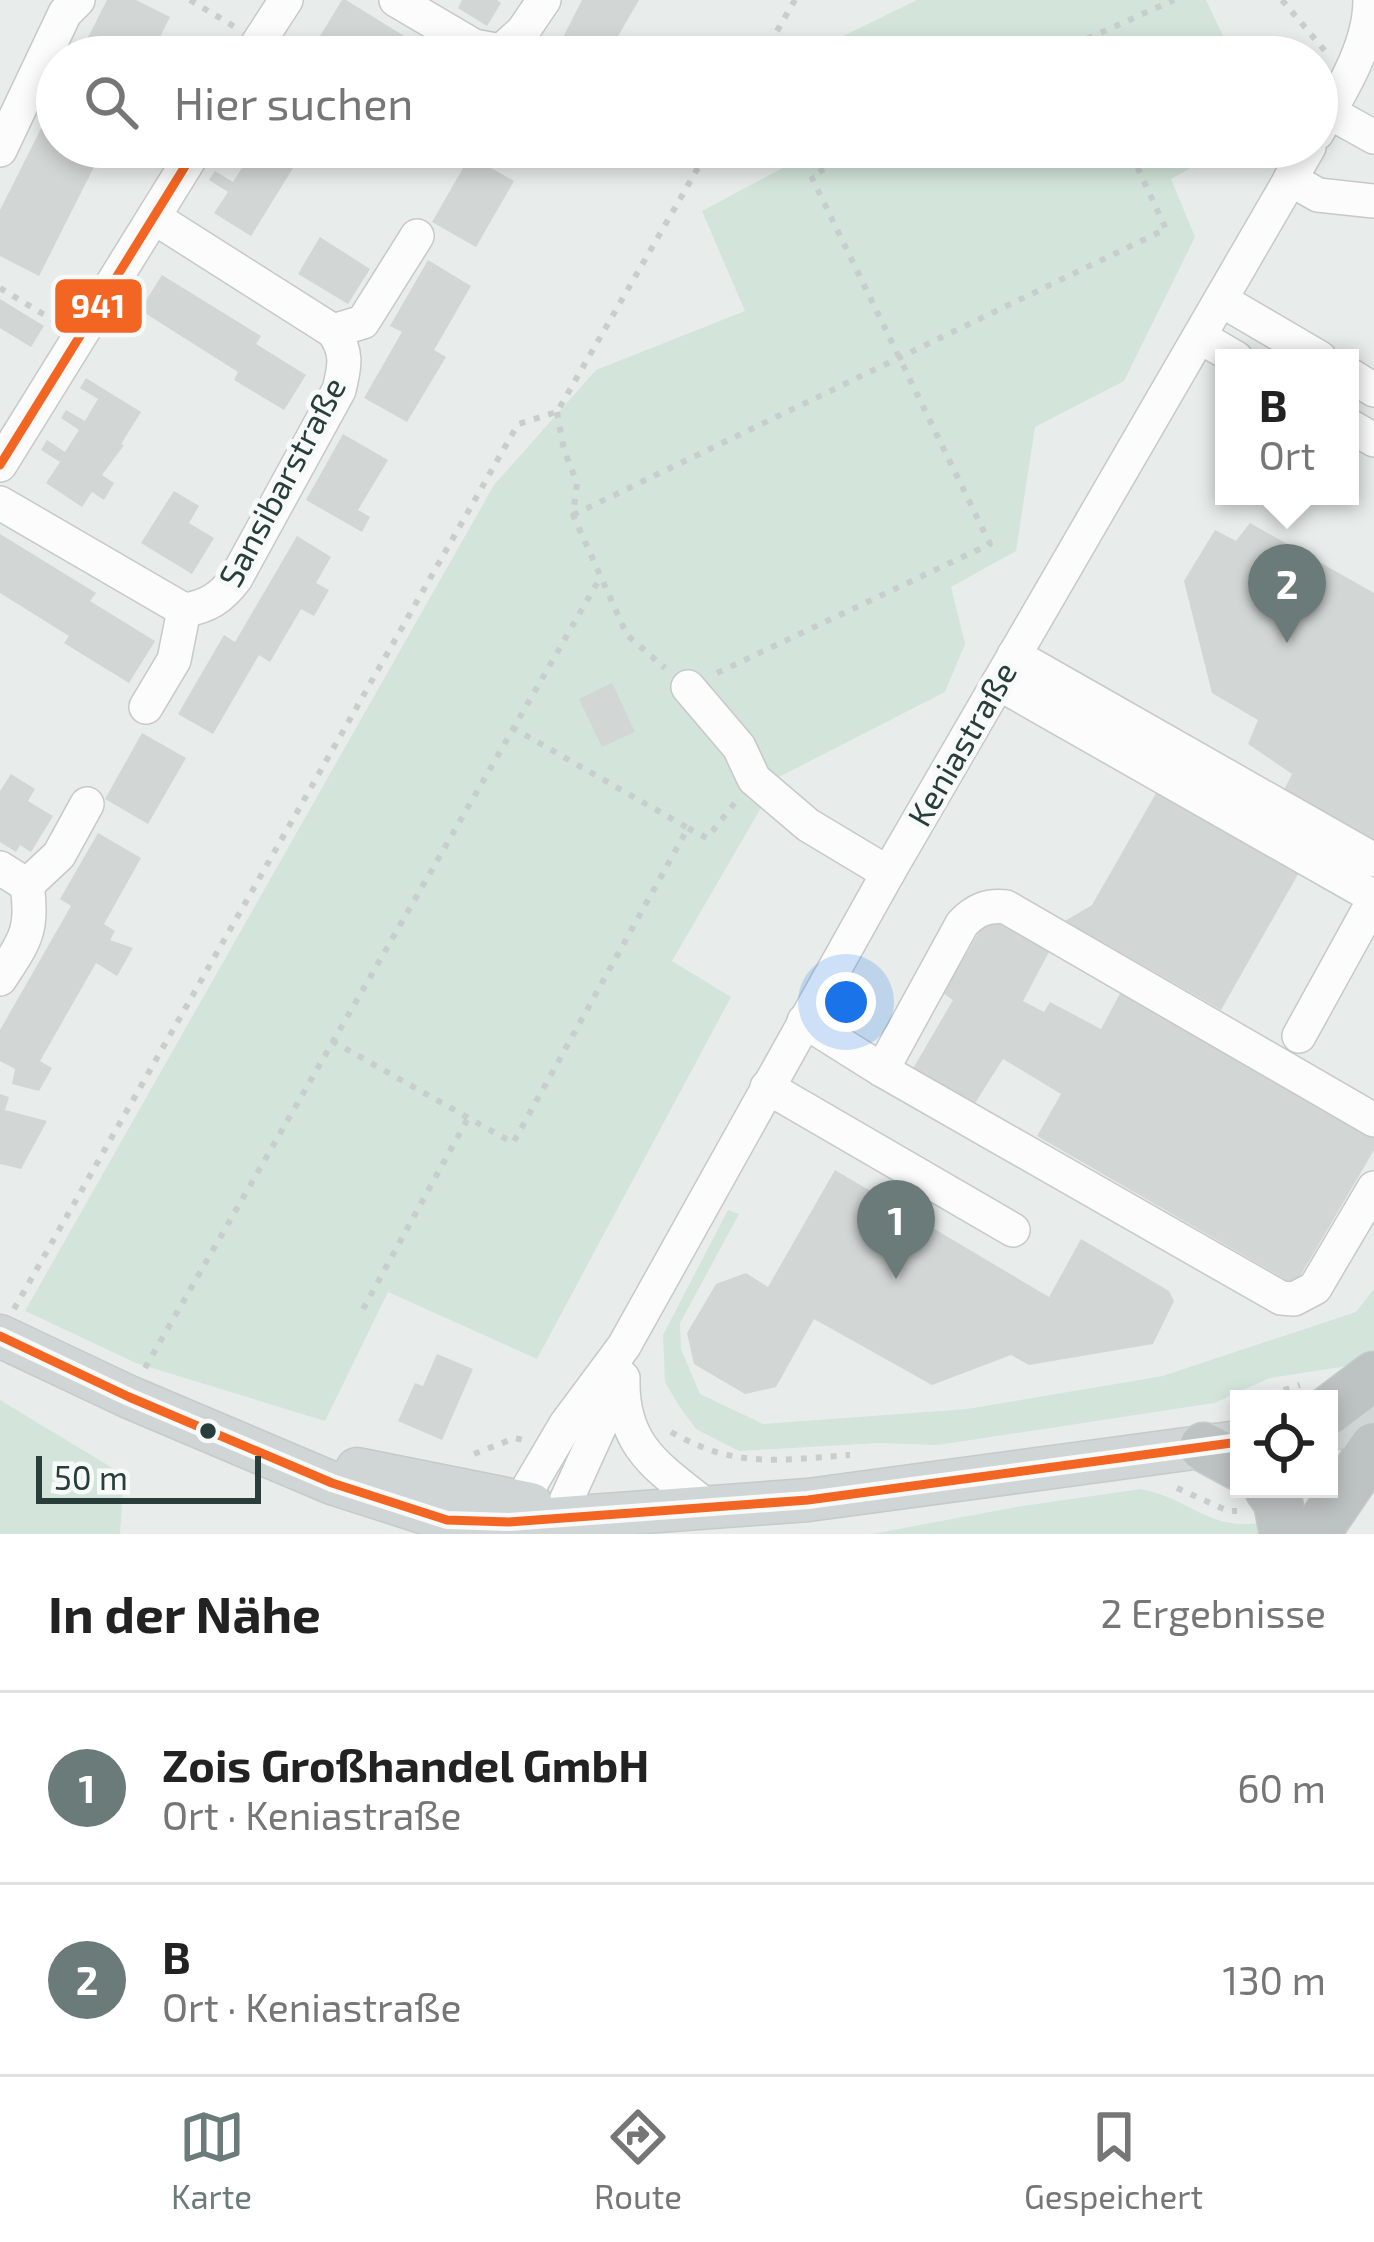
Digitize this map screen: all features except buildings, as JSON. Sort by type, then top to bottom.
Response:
[{"type":"highway","points":[[1338,1403],[1374,1376]]},
{"type":"highway","points":[[1316,1534],[1374,1447]]},
{"type":"highway","points":[[1275,1498],[1285,1534]]},
{"type":"main road","points":[[6,1325],[129,1397],[332,1483],[425,1515],[511,1518],[555,1525],[1227,1452]]},
{"type":"main road","points":[[1338,1428],[1374,1422]]},
{"type":"street","points":[[263,36],[286,0]]},
{"type":"street","points":[[396,0],[457,36]]},
{"type":"street","points":[[518,36],[544,0]]},
{"type":"street","points":[[1338,95],[1370,17],[1370,0]]},
{"type":"street","points":[[48,36],[62,4]]},
{"type":"street","points":[[0,150],[36,65]]},
{"type":"street","points":[[1338,126],[1374,137]]},
{"type":"street","points":[[0,465],[185,168]]},
{"type":"street","name":"Keniastraße","points":[[511,1518],[566,1424],[625,1346],[888,873],[1297,168]]},
{"type":"street","points":[[1291,179],[1318,195],[1374,201]]},
{"type":"street","name":"Sansibarstraße","points":[[0,503],[184,610],[222,597],[236,578],[339,390],[346,362],[343,346],[333,332],[155,218]]},
{"type":"street","name":"Sansibarstraße","points":[[333,332],[363,322],[417,236]]},
{"type":"street","points":[[1221,300],[1305,349]]},
{"type":"street","points":[[1200,337],[1221,349]]},
{"type":"street","name":"Sansibarstraße","points":[[146,707],[175,660],[184,610]]},
{"type":"street","points":[[1006,669],[1374,860]]},
{"type":"street","points":[[1006,669],[1374,898],[1299,1036]]},
{"type":"street","points":[[688,687],[739,747],[754,778],[808,825],[888,873]]},
{"type":"street","points":[[0,980],[30,933],[13,876],[59,855],[87,804]]},
{"type":"street","points":[[882,1070],[962,924],[980,909],[1006,907],[1374,1120]]},
{"type":"street","points":[[804,1021],[1281,1298],[1306,1296],[1315,1288],[1374,1188]]},
{"type":"street","points":[[767,1087],[1013,1230]]},
{"type":"street","name":"Keniastraße","points":[[625,1346],[622,1411],[638,1447],[709,1508]]},
{"type":"street","name":"Keniastraße","points":[[555,1525],[600,1426],[625,1346]]},
{"type":"path","points":[[190,0],[236,36]]},
{"type":"path","points":[[774,36],[795,0]]},
{"type":"path","points":[[1090,36],[1174,0]]},
{"type":"path","points":[[1282,0],[1315,36]]},
{"type":"path","points":[[1338,61],[1350,74]]},
{"type":"path","points":[[698,168],[556,412],[577,483],[573,515],[627,635],[688,687],[991,544],[811,176],[827,168]]},
{"type":"path","points":[[573,515],[1166,230],[1138,168]]},
{"type":"path","points":[[0,288],[82,338]]},
{"type":"path","points":[[6,1325],[518,424],[556,412]]},
{"type":"path","points":[[129,1397],[601,577]]},
{"type":"path","points":[[512,728],[707,838],[754,778]]},
{"type":"path","points":[[332,1041],[513,1143],[688,828]]},
{"type":"path","points":[[363,1309],[468,1118]]},
{"type":"green space","points":[[917,0],[1206,0],[1223,36],[843,36]]},
{"type":"green space","points":[[783,168],[1190,168],[1171,179],[1195,237],[1124,381],[1035,427],[1016,551],[951,587],[965,644],[945,692],[779,777],[672,961],[731,997],[537,1359],[388,1292],[325,1421],[136,1363],[25,1311],[494,485],[596,370],[745,311],[702,211]]},
{"type":"green space","points":[[728,1210],[739,1214],[680,1323],[681,1349],[700,1394],[763,1424],[967,1409],[1163,1376],[1356,1312],[1374,1289],[1374,1358],[1270,1378],[1243,1390],[1230,1390],[1230,1396],[1214,1403],[938,1445],[878,1443],[739,1451],[696,1429],[679,1406],[665,1382],[663,1335]]},
{"type":"green space","points":[[0,1400],[124,1475],[120,1534],[0,1534]]},
{"type":"green space","points":[[1141,1489],[1232,1523],[1270,1521],[1274,1534],[872,1534],[1016,1507]]},
{"type":"transit line","name":"941","points":[[0,465],[184,168]]},
{"type":"transit line","name":"941","points":[[0,1336],[332,1483],[447,1520],[509,1522],[808,1500],[1230,1443]]},
{"type":"place","name":"B","points":[[1287,643]]},
{"type":"place","name":"Zois Großhandel GmbH","points":[[896,1279]]}]
